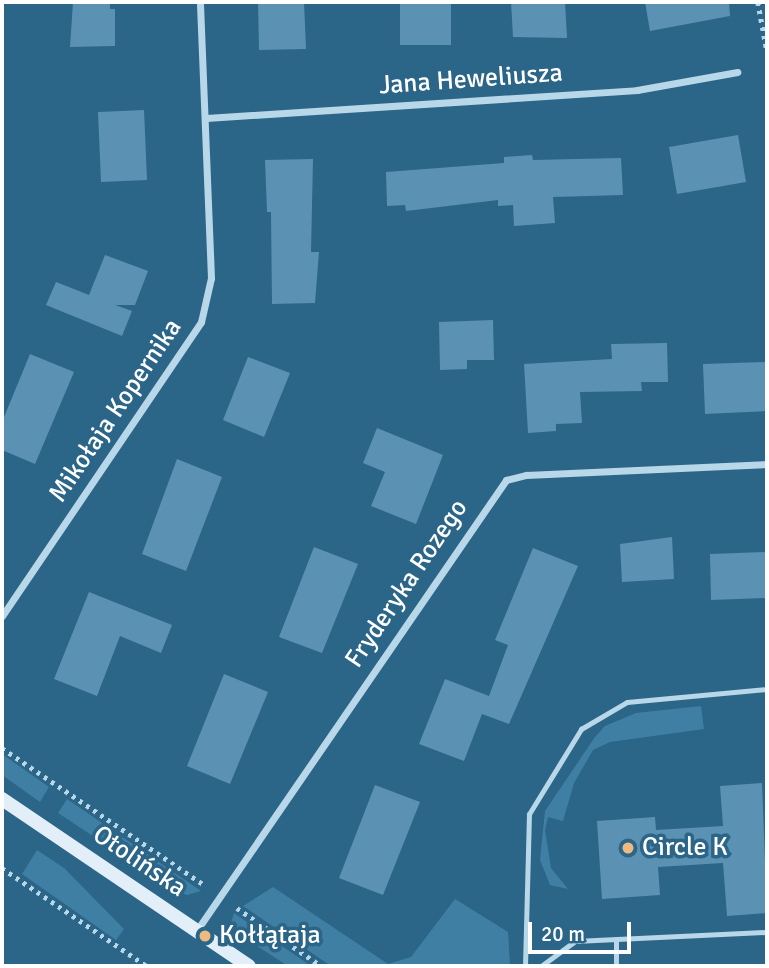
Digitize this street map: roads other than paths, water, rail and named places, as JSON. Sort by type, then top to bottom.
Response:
[{"type":"main road","name":"Otolińska","points":[[2,799],[249,966]]},
{"type":"street","name":"Mikołaja Kopernika","points":[[2,616],[201,322],[211,278],[200,2]]},
{"type":"street","name":"Jana Heweliusza","points":[[206,118],[637,90],[737,72]]},
{"type":"street","name":"Fryderyka Rozego","points":[[197,930],[506,480],[526,475],[767,464]]},
{"type":"lane","points":[[525,966],[529,814],[581,729],[627,702],[767,689]]},
{"type":"lane","points":[[541,966],[575,941],[767,932]]},
{"type":"lane","points":[[616,939],[616,966]]},
{"type":"place","name":"Circle K","points":[[628,848]]},
{"type":"place","name":"Kołłątaja","points":[[205,936]]}]
